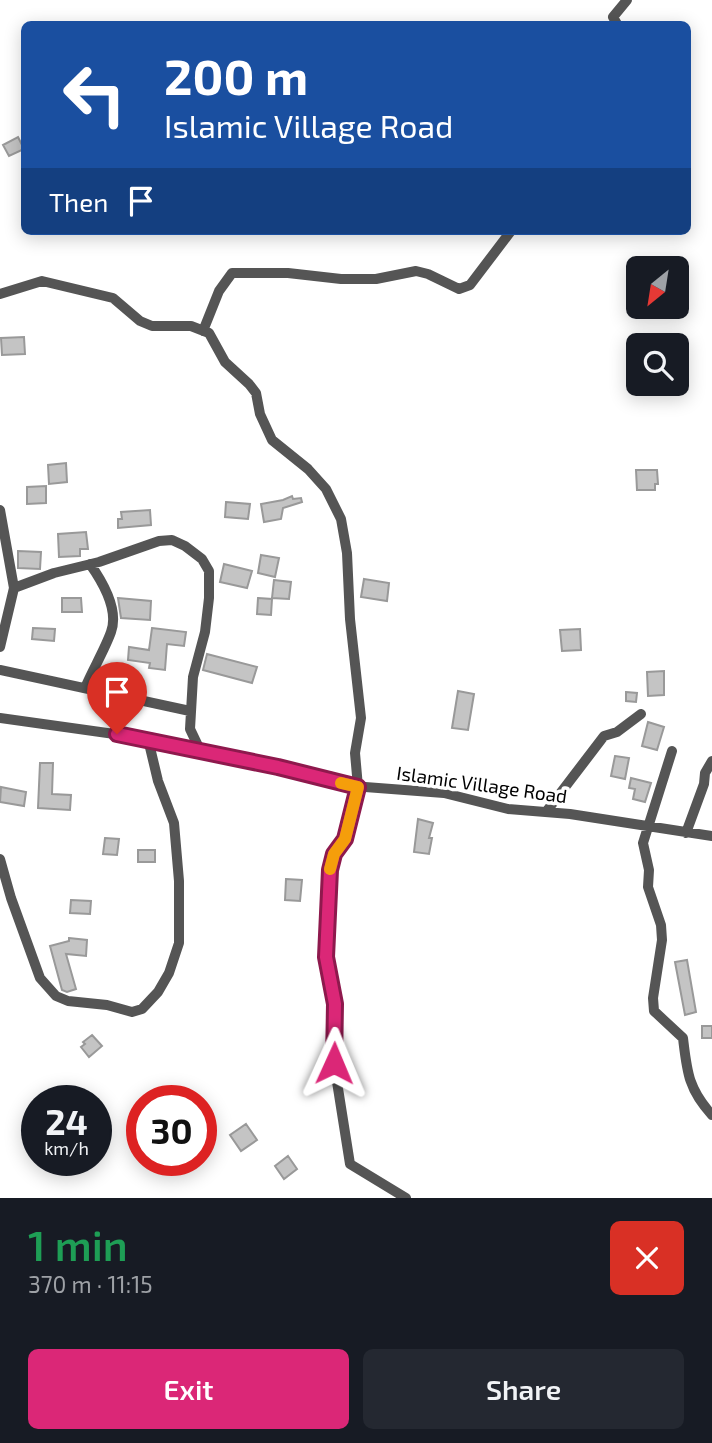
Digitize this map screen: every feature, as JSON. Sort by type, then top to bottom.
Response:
[{"type":"street","points":[[616,21],[613,16],[627,0]]},
{"type":"street","points":[[203,331],[214,301],[232,273],[288,273],[352,279],[388,277],[416,271],[459,289],[470,285],[508,235]]},
{"type":"street","points":[[0,294],[42,281],[113,298],[140,321],[152,326],[191,326],[209,333],[225,362],[256,393],[260,414],[272,440],[308,469],[326,489],[341,519],[347,553],[350,619],[361,718],[355,753],[358,787],[345,839],[334,854],[330,870],[326,957],[335,1004],[334,1063],[350,1164],[406,1198]]},
{"type":"street","points":[[0,510],[14,588],[0,647]]},
{"type":"street","points":[[14,588],[159,541],[173,540],[186,546],[202,559],[209,571],[209,598],[205,632],[193,677],[190,711],[190,729],[200,750]]},
{"type":"street","points":[[85,688],[112,631],[113,619],[104,584],[90,564]]},
{"type":"street","points":[[0,670],[190,711]]},
{"type":"street","points":[[546,812],[604,736],[617,732],[641,714]]},
{"type":"street","name":"Islamic Village Road","points":[[0,718],[148,739],[358,787],[444,793],[508,809],[570,814],[712,836]]},
{"type":"street","points":[[0,859],[40,978],[56,996],[68,1001],[107,1005],[132,1012],[142,1009],[158,992],[169,973],[180,943],[174,822],[158,781],[148,739]]},
{"type":"street","points":[[672,751],[643,843],[649,870],[648,887],[661,925],[662,940],[653,998],[654,1011],[683,1038],[688,1079],[700,1102],[712,1115]]},
{"type":"street","points":[[686,833],[704,784],[705,773],[712,761]]},
{"type":"building","points":[[18,137],[21,150],[9,156],[3,145]]},
{"type":"building","points":[[24,337],[25,354],[2,355],[1,338]]},
{"type":"building","points":[[66,463],[67,482],[49,484],[48,465]]},
{"type":"building","points":[[636,470],[657,470],[658,484],[655,484],[655,490],[637,490]]},
{"type":"building","points":[[46,486],[46,503],[27,504],[27,487]]},
{"type":"building","points":[[292,496],[293,499],[301,498],[302,502],[283,508],[281,519],[264,522],[261,504]]},
{"type":"building","points":[[226,502],[250,504],[248,519],[225,517]]},
{"type":"building","points":[[150,510],[151,525],[118,528],[118,519],[122,519],[121,512]]},
{"type":"building","points":[[86,532],[88,549],[80,549],[80,556],[59,557],[58,534]]},
{"type":"building","points":[[18,551],[41,552],[40,569],[18,568]]},
{"type":"building","points":[[261,555],[279,558],[275,577],[258,573]]},
{"type":"building","points":[[224,564],[252,571],[247,588],[220,582]]},
{"type":"building","points":[[364,579],[389,583],[387,601],[361,597]]},
{"type":"building","points":[[274,580],[291,582],[289,599],[272,598]]},
{"type":"building","points":[[62,598],[81,598],[82,612],[62,612]]},
{"type":"building","points":[[118,598],[151,601],[150,620],[121,618]]},
{"type":"building","points":[[258,598],[272,599],[271,615],[257,614]]},
{"type":"building","points":[[33,628],[55,629],[54,641],[32,639]]},
{"type":"building","points":[[152,628],[186,632],[184,646],[167,644],[165,670],[149,668],[150,663],[128,660],[129,647],[149,650]]},
{"type":"building","points":[[580,629],[581,650],[562,651],[560,630]]},
{"type":"building","points":[[207,654],[257,667],[252,683],[203,670]]},
{"type":"building","points":[[664,671],[664,695],[648,696],[647,672]]},
{"type":"building","points":[[458,691],[474,694],[468,730],[452,728]]},
{"type":"building","points":[[626,692],[637,693],[636,702],[626,701]]},
{"type":"building","points":[[648,722],[664,727],[657,750],[642,746]]},
{"type":"building","points":[[615,756],[629,758],[625,779],[611,776]]},
{"type":"building","points":[[40,763],[53,763],[52,794],[71,795],[70,810],[38,808]]},
{"type":"building","points":[[631,778],[651,783],[645,802],[633,799],[635,789],[629,788]]},
{"type":"building","points":[[1,787],[26,792],[24,806],[0,802]]},
{"type":"building","points":[[418,819],[433,823],[429,854],[414,852]]},
{"type":"building","points":[[105,838],[119,839],[117,855],[103,854]]},
{"type":"building","points":[[138,850],[155,850],[155,862],[138,862]]},
{"type":"building","points":[[286,879],[302,880],[300,901],[285,900]]},
{"type":"building","points":[[71,900],[91,901],[90,914],[70,913]]},
{"type":"building","points":[[69,938],[87,940],[86,956],[66,954],[76,989],[67,992],[62,990],[50,946],[69,941]]},
{"type":"building","points":[[687,960],[696,1012],[685,1015],[675,962]]},
{"type":"building","points":[[702,1026],[712,1026],[712,1038],[702,1038]]},
{"type":"building","points":[[92,1035],[102,1046],[89,1057],[81,1047]]},
{"type":"building","points":[[246,1124],[257,1140],[241,1151],[230,1135]]},
{"type":"building","points":[[288,1156],[297,1169],[284,1179],[275,1166]]},
{"type":"slow traffic","points":[[330,869],[334,854],[345,839],[358,787],[341,783]]},
{"type":"route","points":[[117,734],[278,767],[358,787],[345,839],[334,854],[330,870],[326,957],[335,1004],[334,1063]]}]
